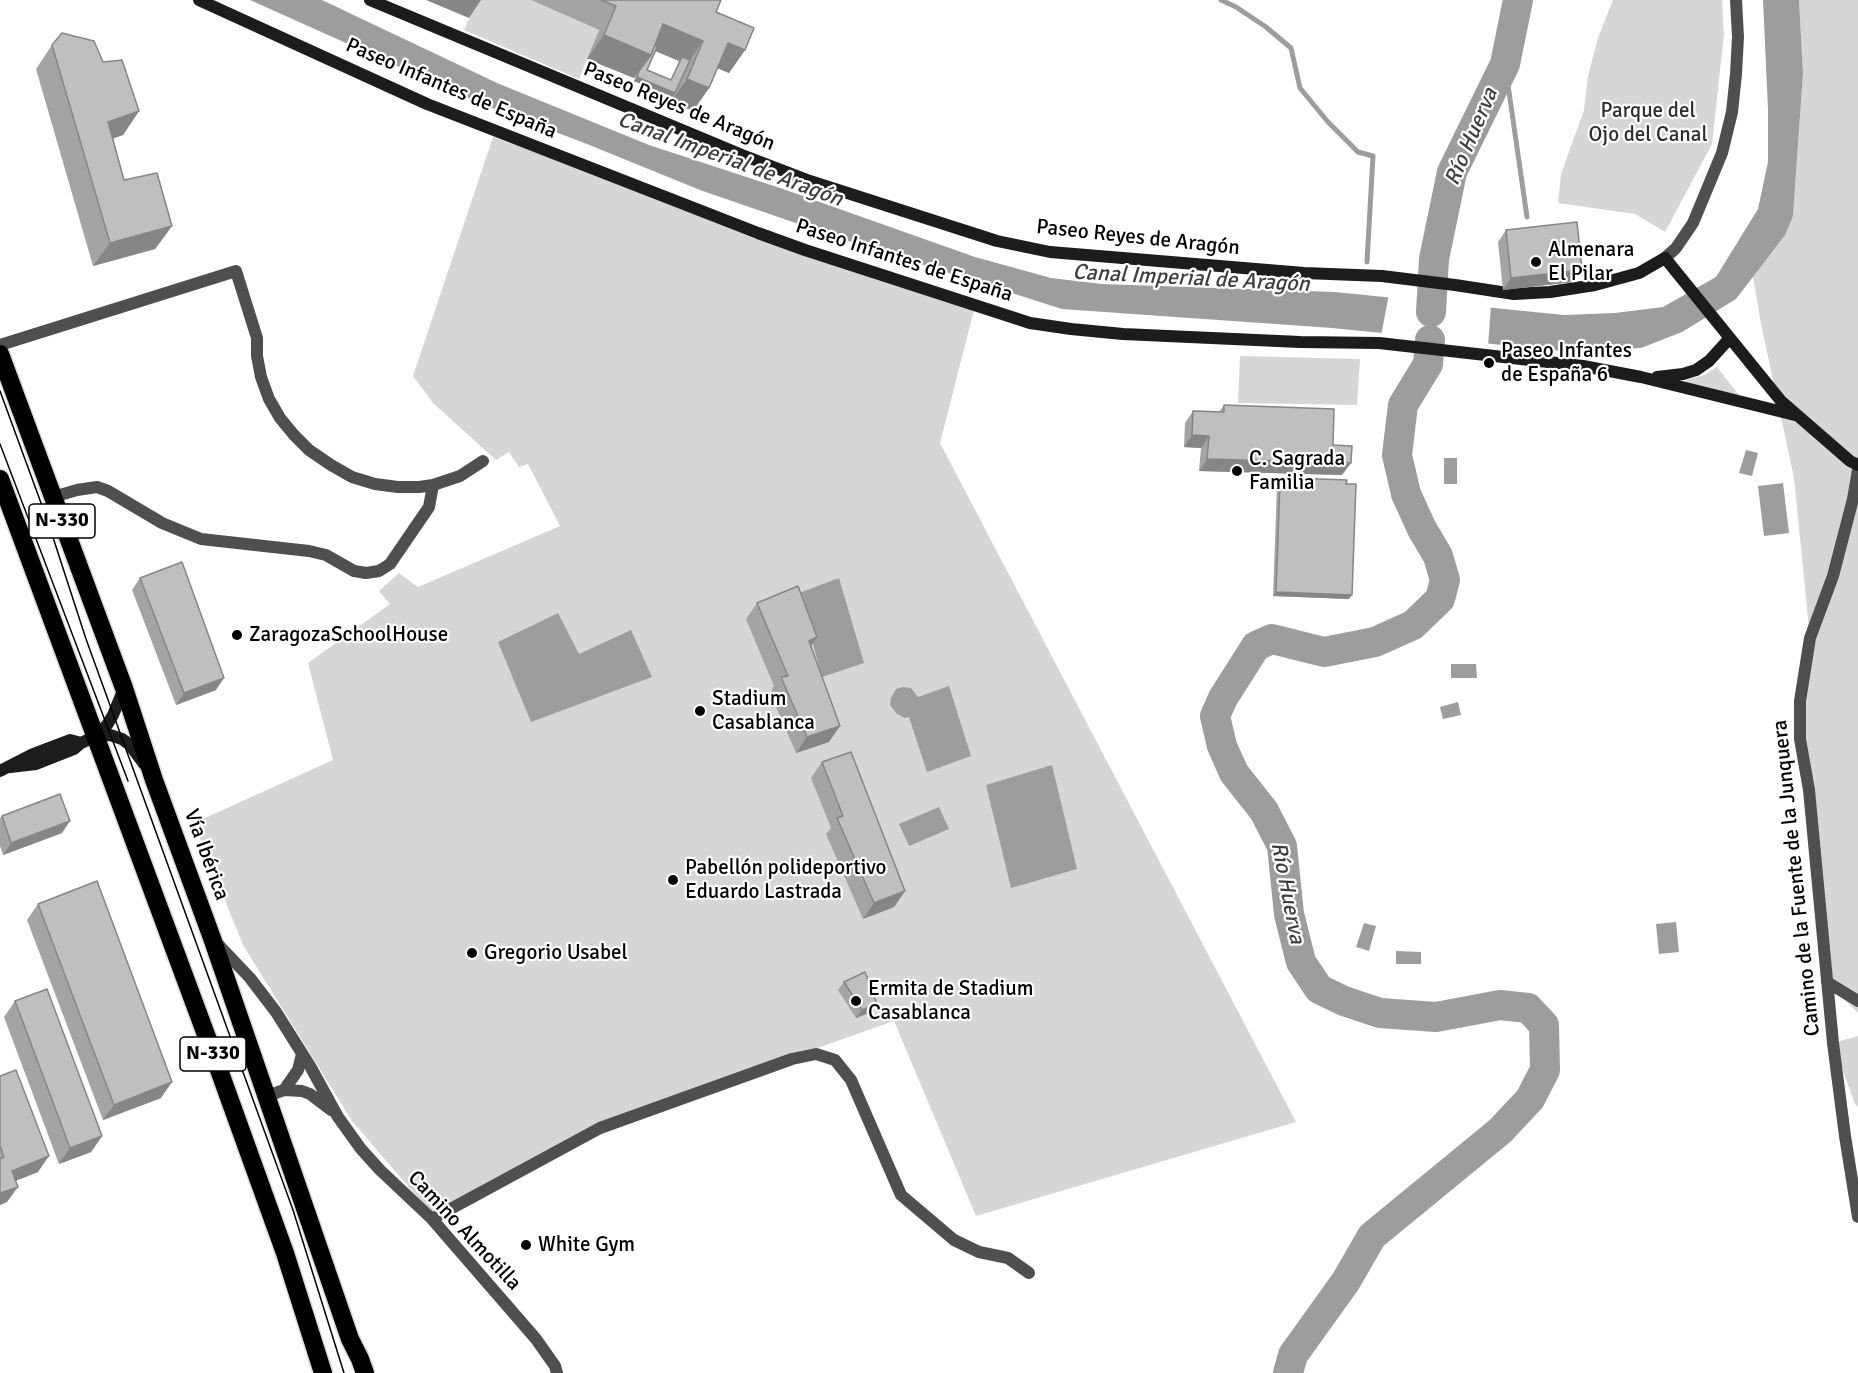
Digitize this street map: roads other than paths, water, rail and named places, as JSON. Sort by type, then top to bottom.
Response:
[{"type":"highway","name":"Vía Ibérica","points":[[0,354],[124,688],[154,780],[212,938],[350,1339],[365,1373]]},
{"type":"highway","name":"N-330","points":[[0,479],[88,739],[285,1253],[323,1373]]},
{"type":"street","name":"Paseo Infantes de España","points":[[199,0],[427,104],[805,250],[1030,323],[1054,328],[1123,334],[1379,343],[1583,366],[1641,377],[1795,415]]},
{"type":"street","name":"Paseo Reyes de Aragón","points":[[370,0],[742,155],[872,202],[997,241],[1050,252],[1393,278],[1514,294],[1586,287],[1639,273],[1665,258],[1676,248],[1693,223],[1722,153],[1732,112],[1738,37],[1736,0]]},
{"type":"street","name":"Paseo Infantes de España","points":[[1665,258],[1781,401],[1850,461],[1858,465]]},
{"type":"street","points":[[0,345],[236,271],[257,338],[257,356],[261,377],[269,399],[280,418],[309,450],[352,477],[375,484],[398,487],[433,485],[460,476],[483,461]]},
{"type":"street","name":"Paseo Infantes de España","points":[[1641,377],[1669,377],[1696,370],[1709,361],[1729,339]]},
{"type":"street","name":"Camino de la Fuente de la Junquera","points":[[1858,470],[1833,576],[1810,638],[1800,701],[1800,739],[1809,789],[1827,982],[1845,1136],[1858,1217]]},
{"type":"street","points":[[53,497],[98,487],[162,523],[201,539],[309,551],[326,555],[354,571],[366,573],[379,571],[390,564],[429,507],[433,485]]},
{"type":"street","points":[[5,769],[36,764],[74,749],[107,725],[124,688]]},
{"type":"street","points":[[88,739],[117,736],[129,744],[154,780]]},
{"type":"street","name":"Camino Almotilla","points":[[212,938],[250,978],[276,1012],[338,1117],[361,1149],[432,1219],[536,1339],[555,1366],[557,1373]]},
{"type":"street","points":[[1827,982],[1858,1001]]},
{"type":"street","points":[[267,1096],[284,1090],[298,1070],[302,1054]]},
{"type":"street","points":[[432,1219],[600,1128],[792,1059],[816,1054],[835,1060],[851,1080],[902,1195],[954,1240],[979,1252],[1008,1258],[1029,1273]]},
{"type":"street","name":"Camino Almotilla","points":[[284,1090],[293,1089],[310,1094],[338,1117]]},
{"type":"waterway","points":[[1221,0],[1266,27],[1291,48],[1300,88],[1328,122],[1358,152],[1373,156],[1367,262]]},
{"type":"waterway","name":"Río Huerva","points":[[1431,312],[1434,259],[1452,172],[1505,64],[1518,0]]},
{"type":"waterway","points":[[1505,64],[1527,217]]},
{"type":"waterway","name":"Río Huerva","points":[[1288,1373],[1293,1355],[1346,1281],[1372,1236],[1500,1131],[1530,1099],[1545,1070],[1544,1025],[1528,1008],[1500,1005],[1436,1017],[1380,1013],[1344,1001],[1319,989],[1301,962],[1289,914],[1282,846],[1264,811],[1234,773],[1222,746],[1215,716],[1223,698],[1256,646],[1272,639],[1324,652],[1375,642],[1413,625],[1440,599],[1445,580],[1438,556],[1422,529],[1406,494],[1397,455],[1403,405],[1428,364],[1430,340]]},
{"type":"tram line","points":[[0,391],[48,522],[86,639],[293,1210],[344,1373]]},
{"type":"tram line","points":[[0,444],[128,781]]},
{"type":"place","name":"Almenara El Pilar","points":[[1536,262]]},
{"type":"place","name":"Paseo Infantes de España 6","points":[[1489,363]]},
{"type":"place","name":"C. Sagrada Familia","points":[[1237,471]]},
{"type":"place","name":"ZaragozaSchoolHouse","points":[[237,635]]},
{"type":"place","name":"Stadium Casablanca","points":[[700,711]]},
{"type":"place","name":"Pabellón polideportivo Eduardo Lastrada","points":[[673,880]]},
{"type":"place","name":"Gregorio Usabel","points":[[472,953]]},
{"type":"place","name":"Ermita de Stadium Casablanca","points":[[856,1001]]},
{"type":"place","name":"White Gym","points":[[526,1245]]},
{"type":"park label","name":"Parque del Ojo del Canal","points":[[1648,123]]},
{"type":"water label","name":"Canal Imperial de Aragón","points":[[730,160]]},
{"type":"water label","name":"Canal Imperial de Aragón","points":[[1191,279]]}]
